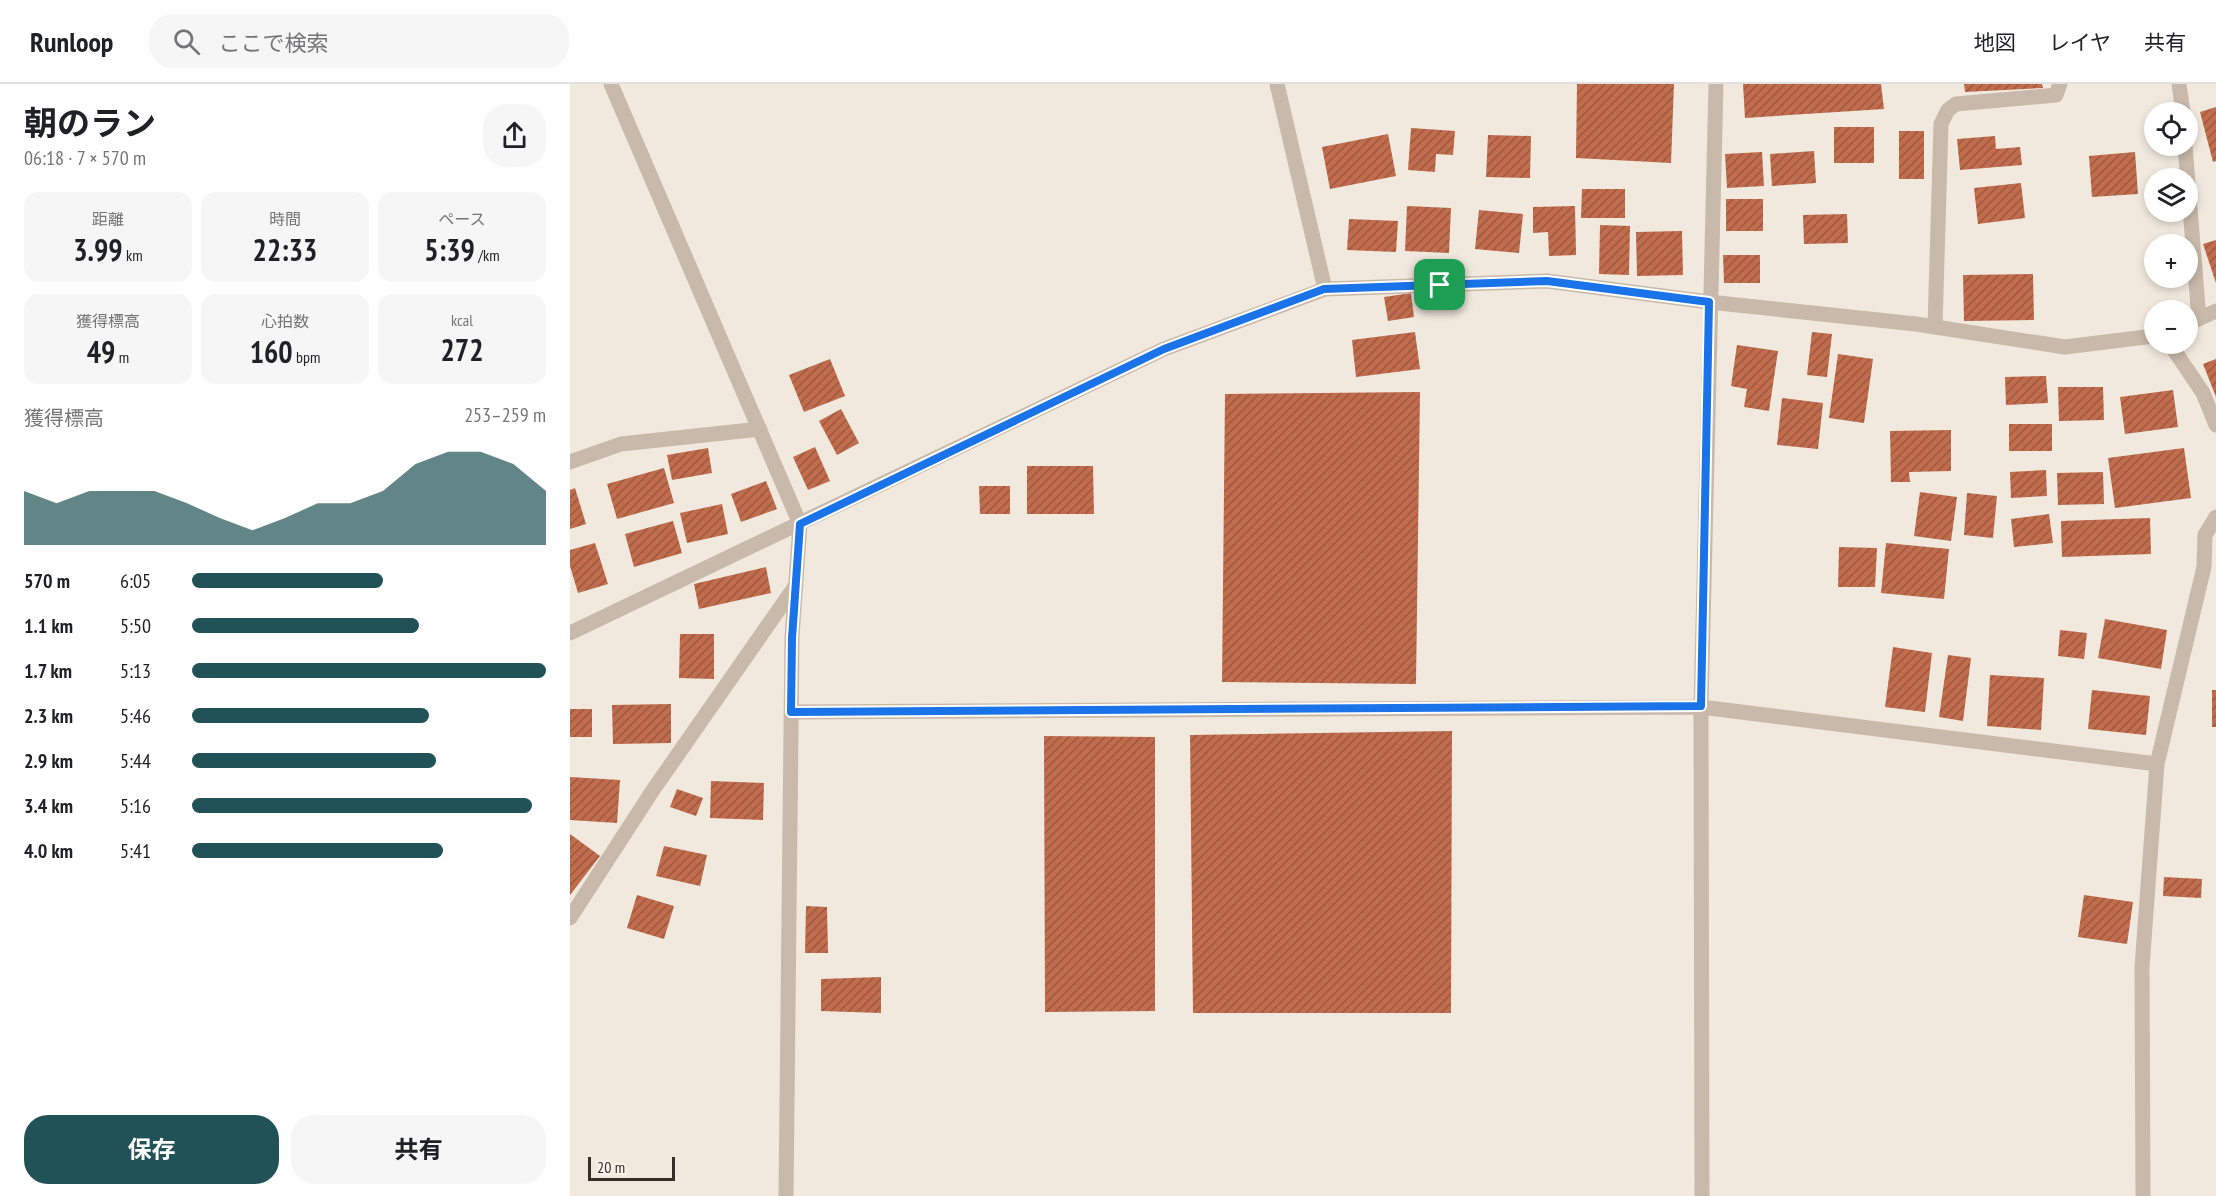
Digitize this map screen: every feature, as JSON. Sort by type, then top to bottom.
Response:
[{"type":"street","points":[[612,84],[800,524],[792,638],[786,1196]]},
{"type":"street","points":[[1277,84],[1324,289]]},
{"type":"street","points":[[1702,1196],[1701,706],[1716,84]]},
{"type":"street","points":[[1935,327],[1941,124],[1948,110],[1956,104],[2056,95],[2060,84]]},
{"type":"street","points":[[2179,84],[2181,102]]},
{"type":"street","points":[[2185,156],[2192,300]]},
{"type":"street","points":[[570,633],[1164,349],[1324,289],[1547,281],[1935,327],[2065,346],[2144,337]]},
{"type":"street","points":[[2198,320],[2216,311]]},
{"type":"street","points":[[2177,354],[2203,393],[2216,425]]},
{"type":"street","points":[[570,462],[621,444],[760,429]]},
{"type":"street","points":[[2143,1196],[2142,967],[2157,764],[2204,567],[2205,535],[2216,517]]},
{"type":"street","points":[[570,918],[660,781],[796,585]]},
{"type":"street","points":[[791,712],[1701,706],[2157,764]]},
{"type":"building","points":[[1577,84],[1674,84],[1671,163],[1576,158]]},
{"type":"building","points":[[1743,84],[1881,84],[1884,109],[1745,118]]},
{"type":"building","points":[[1964,84],[2042,84],[2043,88],[1965,92]]},
{"type":"building","points":[[2216,107],[2216,161],[2213,162],[2200,112]]},
{"type":"building","points":[[1834,127],[1874,127],[1874,163],[1834,163]]},
{"type":"building","points":[[1411,128],[1455,131],[1453,155],[1436,154],[1435,172],[1408,170]]},
{"type":"building","points":[[1899,131],[1924,131],[1924,179],[1899,179]]},
{"type":"building","points":[[1388,134],[1396,176],[1330,189],[1322,147]]},
{"type":"building","points":[[1488,135],[1531,136],[1530,178],[1486,177]]},
{"type":"building","points":[[1995,136],[1996,149],[2020,147],[2022,165],[1960,170],[1957,139]]},
{"type":"building","points":[[1814,151],[1816,183],[1772,186],[1770,154]]},
{"type":"building","points":[[1762,152],[1764,186],[1727,188],[1725,154]]},
{"type":"building","points":[[2135,152],[2138,194],[2092,197],[2089,156]]},
{"type":"building","points":[[2021,183],[2025,218],[1978,224],[1974,188]]},
{"type":"building","points":[[1582,189],[1625,189],[1625,218],[1581,218]]},
{"type":"building","points":[[1726,199],[1763,199],[1763,231],[1726,231]]},
{"type":"building","points":[[1407,206],[1451,208],[1449,253],[1405,251]]},
{"type":"building","points":[[1575,206],[1576,255],[1549,256],[1548,232],[1533,233],[1533,207]]},
{"type":"building","points":[[1479,210],[1523,214],[1519,253],[1475,249]]},
{"type":"building","points":[[1847,214],[1848,243],[1804,244],[1803,215]]},
{"type":"building","points":[[1349,219],[1398,221],[1396,252],[1347,250]]},
{"type":"building","points":[[1600,225],[1630,226],[1629,275],[1599,274]]},
{"type":"building","points":[[1682,231],[1683,275],[1637,276],[1636,232]]},
{"type":"building","points":[[2216,240],[2216,283],[2203,244]]},
{"type":"building","points":[[1723,255],[1760,255],[1760,283],[1724,283]]},
{"type":"building","points":[[2033,274],[2034,320],[1964,321],[1963,275]]},
{"type":"building","points":[[1411,293],[1414,317],[1388,321],[1384,297]]},
{"type":"building","points":[[1415,332],[1420,369],[1356,377],[1352,340]]},
{"type":"building","points":[[1812,332],[1832,334],[1827,377],[1807,375]]},
{"type":"building","points":[[1737,345],[1778,351],[1769,411],[1744,407],[1747,389],[1731,386]]},
{"type":"building","points":[[1838,354],[1873,359],[1864,423],[1829,418]]},
{"type":"building","points":[[830,359],[845,396],[804,412],[789,375]]},
{"type":"building","points":[[2216,359],[2216,397],[2203,364]]},
{"type":"building","points":[[2046,376],[2048,403],[2006,405],[2005,377]]},
{"type":"building","points":[[2058,387],[2103,387],[2104,420],[2059,421]]},
{"type":"building","points":[[2173,390],[2178,427],[2125,434],[2120,397]]},
{"type":"building","points":[[1420,392],[1416,684],[1222,682],[1225,394]]},
{"type":"building","points":[[1782,398],[1823,403],[1818,449],[1777,445]]},
{"type":"building","points":[[841,409],[859,443],[837,455],[819,421]]},
{"type":"building","points":[[2009,424],[2052,424],[2052,451],[2009,451]]},
{"type":"building","points":[[1951,430],[1951,471],[1909,472],[1910,482],[1891,482],[1890,431]]},
{"type":"building","points":[[815,447],[830,481],[808,490],[793,457]]},
{"type":"building","points":[[708,448],[712,473],[672,480],[667,455]]},
{"type":"building","points":[[2184,448],[2191,498],[2115,508],[2108,458]]},
{"type":"building","points":[[1027,466],[1093,466],[1094,514],[1027,514]]},
{"type":"building","points":[[664,468],[674,503],[617,519],[607,484]]},
{"type":"building","points":[[2046,470],[2047,496],[2011,498],[2010,472]]},
{"type":"building","points":[[2103,472],[2104,504],[2058,505],[2057,473]]},
{"type":"building","points":[[766,481],[777,509],[741,522],[731,494]]},
{"type":"building","points":[[979,486],[1010,486],[1010,514],[980,514]]},
{"type":"building","points":[[575,488],[586,524],[570,529],[570,490]]},
{"type":"building","points":[[1920,492],[1957,497],[1951,541],[1914,536]]},
{"type":"building","points":[[1967,493],[1997,496],[1993,538],[1964,535]]},
{"type":"building","points":[[722,504],[728,534],[687,543],[680,513]]},
{"type":"building","points":[[2049,514],[2053,543],[2014,547],[2011,519]]},
{"type":"building","points":[[2150,518],[2151,554],[2062,557],[2061,521]]},
{"type":"building","points":[[673,521],[682,553],[634,567],[625,534]]},
{"type":"building","points":[[595,543],[608,584],[578,593],[570,566],[570,550]]},
{"type":"building","points":[[1886,543],[1949,549],[1944,599],[1881,593]]},
{"type":"building","points":[[1839,547],[1877,548],[1875,587],[1838,587]]},
{"type":"building","points":[[766,567],[771,593],[699,609],[694,584]]},
{"type":"building","points":[[2105,619],[2167,630],[2161,669],[2098,658]]},
{"type":"building","points":[[2060,630],[2087,633],[2084,659],[2058,656]]},
{"type":"building","points":[[680,634],[714,634],[714,679],[679,678]]},
{"type":"building","points":[[1893,647],[1932,653],[1925,712],[1885,707]]},
{"type":"building","points":[[1948,655],[1971,658],[1963,721],[1939,717]]},
{"type":"building","points":[[1990,675],[2044,678],[2041,730],[1987,726]]},
{"type":"building","points":[[2092,690],[2150,696],[2146,735],[2088,729]]},
{"type":"building","points":[[2212,690],[2216,690],[2216,727],[2212,727]]},
{"type":"building","points":[[671,704],[671,743],[613,744],[612,705]]},
{"type":"building","points":[[570,709],[592,709],[592,737],[570,737]]},
{"type":"building","points":[[1452,731],[1451,1013],[1193,1013],[1190,735]]},
{"type":"building","points":[[1044,736],[1155,737],[1155,1011],[1045,1012]]},
{"type":"building","points":[[570,777],[620,780],[617,823],[570,820]]},
{"type":"building","points":[[711,781],[764,783],[763,820],[710,818]]},
{"type":"building","points":[[677,789],[703,798],[696,816],[670,807]]},
{"type":"building","points":[[570,834],[600,856],[570,895]]},
{"type":"building","points":[[664,846],[707,855],[700,886],[656,876]]},
{"type":"building","points":[[2164,877],[2202,879],[2201,898],[2163,896]]},
{"type":"building","points":[[637,895],[674,906],[664,939],[627,928]]},
{"type":"building","points":[[2084,895],[2133,902],[2127,944],[2078,937]]},
{"type":"building","points":[[806,906],[827,907],[828,953],[805,953]]},
{"type":"building","points":[[881,977],[881,1013],[821,1011],[821,979]]},
{"type":"route","points":[[1547,281],[1709,302],[1701,706],[791,712],[792,638],[800,524],[1164,349],[1324,289],[1440,285],[1547,281]]}]
